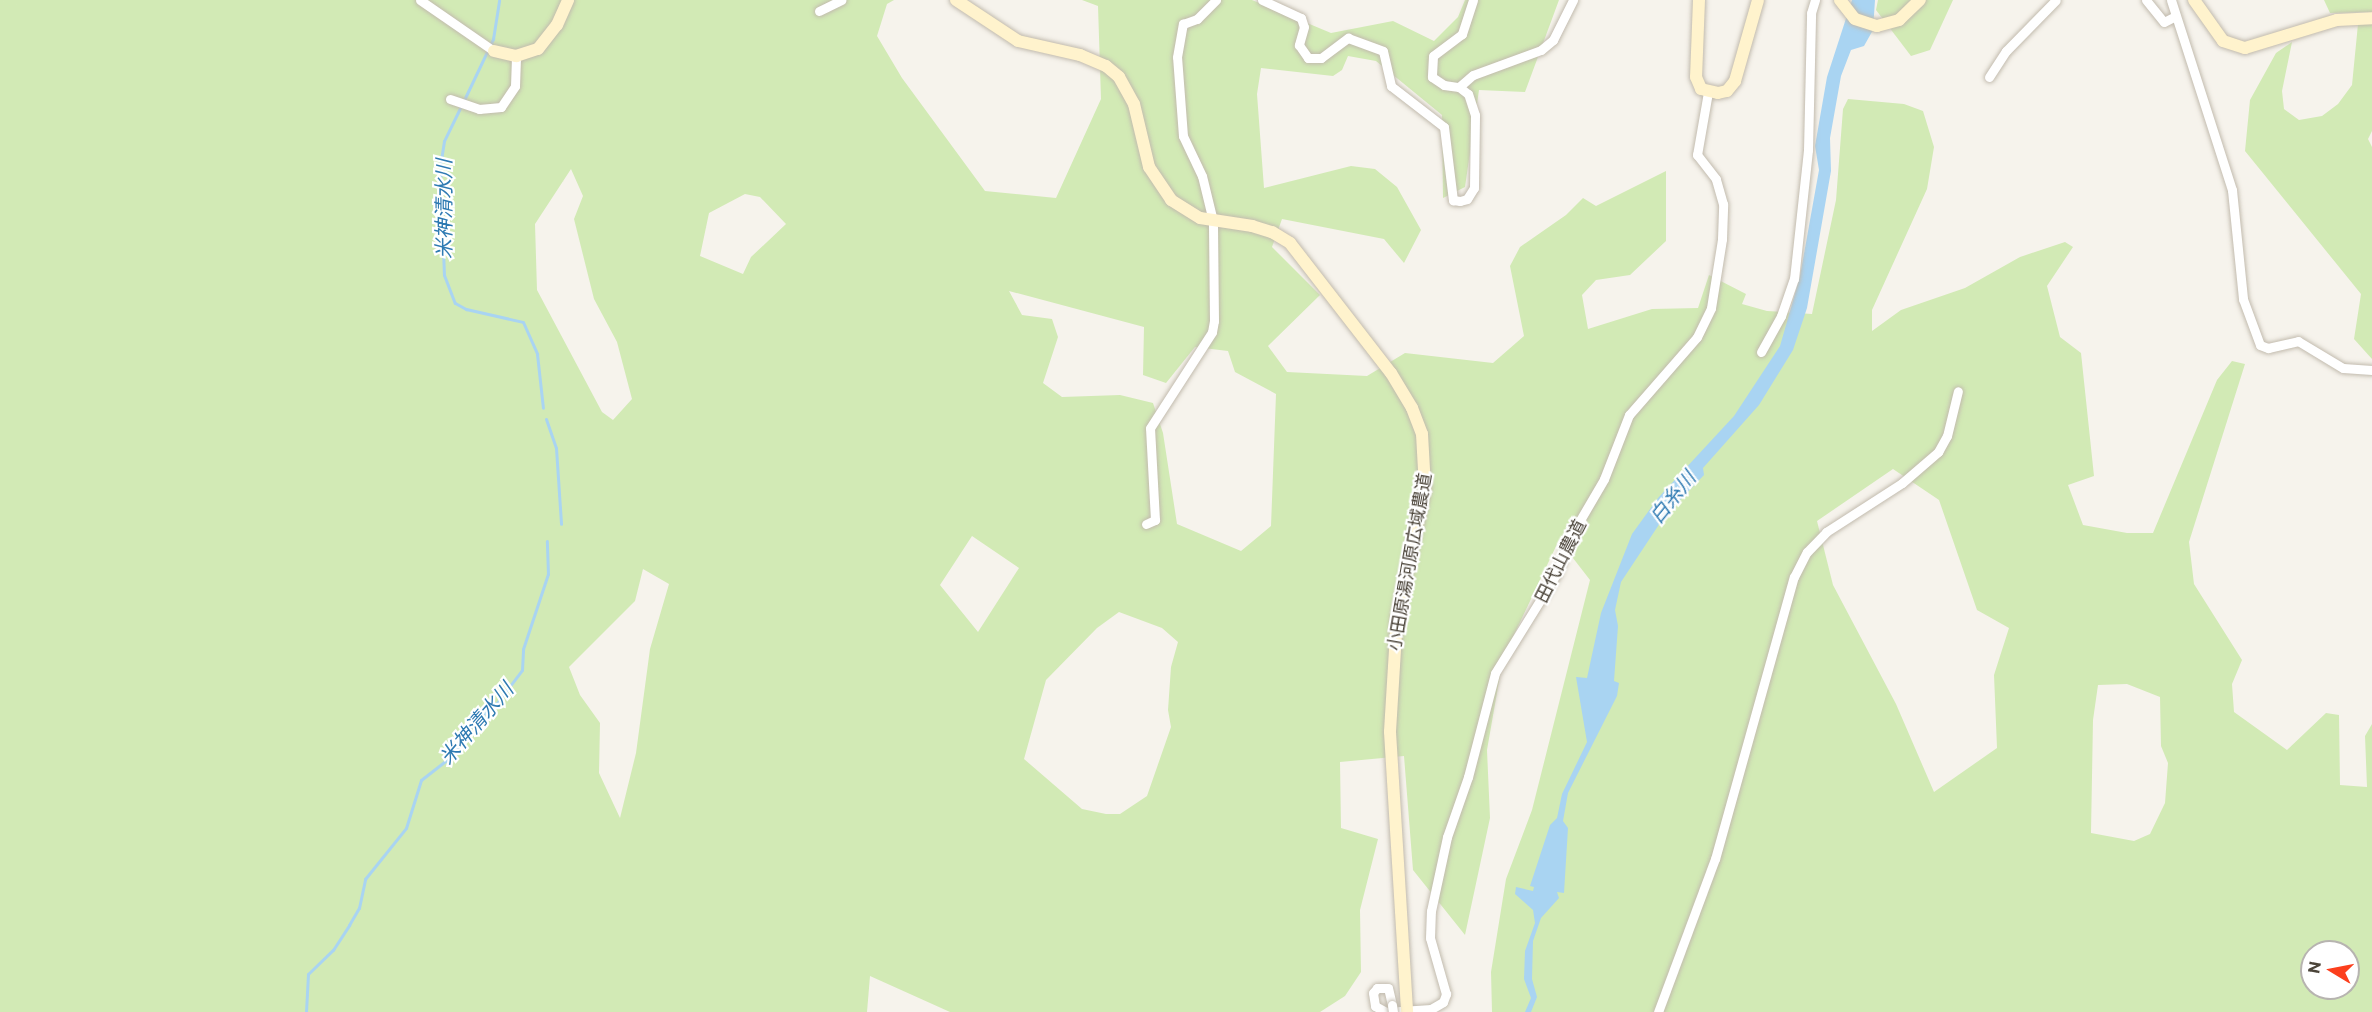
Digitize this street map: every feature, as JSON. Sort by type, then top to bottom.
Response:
[{"type":"street","points":[[420,0],[467,35],[494,51],[516,56],[529,54],[546,42],[568,0]]},
{"type":"street","points":[[824,0],[819,11],[842,0]]},
{"type":"street","name":"小田原湯河原広域農道","points":[[956,0],[1018,41],[1080,55],[1106,66],[1119,77],[1134,104],[1149,167],[1158,185],[1182,208],[1213,221],[1272,232],[1290,243],[1391,373],[1412,408],[1422,434],[1425,488],[1397,617],[1391,685],[1390,732],[1407,1012]]},
{"type":"street","points":[[1146,524],[1155,520],[1150,428],[1212,332],[1213,221],[1202,176],[1183,136],[1177,57],[1183,24],[1197,19],[1216,0]]},
{"type":"street","points":[[1262,0],[1301,18],[1304,27],[1299,45],[1308,58],[1321,58],[1348,38],[1383,51],[1391,86],[1444,127],[1454,200],[1460,201],[1471,195],[1474,188],[1475,115],[1468,94],[1459,87],[1432,77],[1430,66],[1433,56],[1462,34],[1473,0]]},
{"type":"street","points":[[1459,87],[1473,75],[1547,46],[1574,0]]},
{"type":"street","points":[[1699,0],[1696,77],[1701,89],[1708,92],[1727,91],[1735,81],[1758,0]]},
{"type":"street","points":[[1761,352],[1781,316],[1794,279],[1808,150],[1811,13],[1815,0]]},
{"type":"street","points":[[1841,2],[1855,19],[1877,26],[1899,20],[1920,0]]},
{"type":"street","points":[[1989,77],[2006,51],[2056,0]]},
{"type":"street","points":[[2146,0],[2164,22],[2176,16]]},
{"type":"street","points":[[2171,0],[2232,190],[2243,298],[2260,345],[2268,348],[2298,341],[2343,368],[2372,370]]},
{"type":"street","points":[[2194,0],[2223,41],[2246,48],[2337,21],[2372,18]]},
{"type":"street","points":[[452,100],[479,109],[494,110],[511,96],[516,56]]},
{"type":"street","name":"田代山農道","points":[[1392,1009],[1389,988],[1377,988],[1373,999],[1380,1011],[1407,1012],[1438,1007],[1446,994],[1430,938],[1431,911],[1448,837],[1468,777],[1495,673],[1557,573],[1569,539],[1604,479],[1629,415],[1697,337],[1711,308],[1722,239],[1723,204],[1716,179],[1697,155],[1708,92]]},
{"type":"street","points":[[1659,1012],[1714,859],[1794,577],[1808,552],[1826,532],[1902,483],[1931,459],[1947,436],[1958,391]]},
{"type":"green space","points":[[0,0],[894,0],[887,4],[877,36],[902,78],[985,191],[1056,198],[1101,99],[1098,6],[1082,0],[1252,0],[1331,33],[1393,21],[1434,41],[1458,17],[1465,0],[1559,0],[1525,92],[1479,90],[1465,187],[1443,198],[1442,115],[1376,61],[1348,56],[1342,70],[1333,76],[1261,68],[1257,94],[1264,188],[1351,166],[1375,169],[1397,187],[1421,230],[1404,263],[1384,239],[1282,219],[1272,247],[1320,295],[1268,346],[1287,372],[1367,376],[1405,353],[1493,363],[1524,336],[1510,266],[1520,247],[1566,215],[1583,198],[1596,206],[1666,171],[1666,241],[1630,275],[1596,280],[1582,295],[1588,329],[1652,309],[1698,308],[1709,275],[1746,294],[1742,304],[1767,311],[1812,314],[1836,200],[1843,109],[1848,99],[1904,104],[1923,111],[1934,147],[1927,189],[1872,310],[1872,331],[1901,310],[1965,288],[2020,257],[2065,242],[2073,247],[2047,286],[2060,337],[2081,353],[2094,476],[2068,485],[2083,525],[2127,533],[2153,533],[2217,380],[2232,361],[2245,364],[2189,542],[2194,584],[2242,660],[2232,684],[2234,712],[2287,750],[2326,713],[2339,715],[2340,785],[2367,787],[2365,736],[2372,724],[2372,1012],[1492,1012],[1491,972],[1506,879],[1532,810],[1590,580],[1559,540],[1503,658],[1487,750],[1490,818],[1465,935],[1413,870],[1404,756],[1340,762],[1341,828],[1378,839],[1360,910],[1361,972],[1345,996],[1320,1012],[950,1012],[870,976],[867,1012],[0,1012]],"holes":[[[571,169],[583,196],[574,219],[594,299],[617,342],[632,399],[613,420],[602,412],[537,290],[535,224]],[[745,194],[760,197],[786,224],[751,257],[743,274],[700,256],[709,213]],[[1009,291],[1144,327],[1143,375],[1166,383],[1195,347],[1228,351],[1235,372],[1276,394],[1271,526],[1241,551],[1177,524],[1163,433],[1153,403],[1120,395],[1062,397],[1043,383],[1058,337],[1052,319],[1022,315]],[[1893,469],[1939,500],[1977,610],[2009,628],[1994,675],[1997,748],[1934,792],[1896,704],[1833,585],[1817,521]],[[972,536],[1019,568],[978,632],[940,585]],[[643,569],[669,584],[650,649],[636,753],[620,818],[599,773],[600,723],[580,695],[569,667],[635,601]],[[1119,612],[1162,628],[1178,642],[1171,667],[1168,710],[1171,727],[1147,796],[1120,814],[1106,814],[1082,809],[1024,759],[1046,680],[1097,628]],[[2127,684],[2160,697],[2161,746],[2168,763],[2165,803],[2150,834],[2134,841],[2091,833],[2093,720],[2098,685]]]},
{"type":"green space","points":[[1878,0],[1953,0],[1930,50],[1911,56],[1876,10]]},
{"type":"green space","points":[[2324,0],[2372,0],[2372,12],[2330,13]]},
{"type":"green space","points":[[2372,22],[2372,131],[2368,139],[2372,147],[2372,359],[2354,339],[2361,294],[2245,151],[2250,100],[2276,53],[2292,42],[2282,91],[2284,109],[2299,120],[2322,116],[2338,104],[2352,85],[2358,24]]},
{"type":"water","name":"白糸川","points":[[1852,0],[1875,0],[1873,30],[1864,46],[1851,50],[1841,76],[1830,138],[1831,171],[1807,308],[1793,350],[1759,405],[1703,468],[1704,475],[1664,517],[1621,582],[1615,610],[1618,626],[1614,681],[1619,683],[1617,696],[1568,793],[1563,821],[1568,828],[1564,893],[1557,892],[1559,898],[1541,918],[1533,941],[1532,979],[1537,997],[1531,1012],[1525,1012],[1531,998],[1524,979],[1525,951],[1535,923],[1533,910],[1515,894],[1516,887],[1533,891],[1534,887],[1530,886],[1550,825],[1557,818],[1562,794],[1587,742],[1576,677],[1587,678],[1601,613],[1632,534],[1658,498],[1734,416],[1780,346],[1800,276],[1819,170],[1815,146],[1827,77]]},
{"type":"waterway","name":"米神清水川","points":[[464,100],[493,39],[499,0]]},
{"type":"waterway","name":"米神清水川","points":[[461,106],[444,141],[440,167],[444,275],[455,303],[466,309],[523,322],[537,354],[543,408]]},
{"type":"waterway","name":"米神清水川","points":[[546,419],[556,448],[561,524]]},
{"type":"waterway","name":"米神清水川","points":[[306,1012],[308,974],[333,950],[359,908],[365,879],[406,828],[421,780],[453,755],[473,723],[497,703],[522,670],[523,649],[548,574],[547,541]]}]
